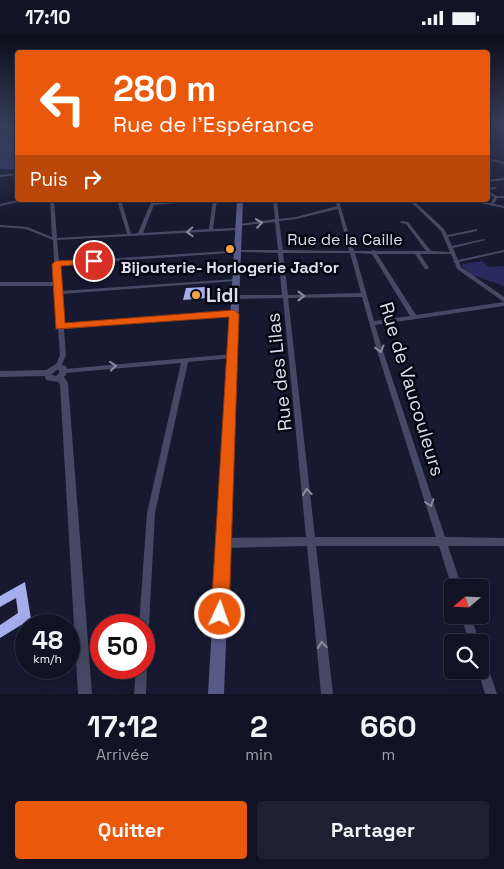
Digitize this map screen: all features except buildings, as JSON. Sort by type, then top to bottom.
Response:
[{"type":"main road","points":[[216,694],[240,202]]},
{"type":"street","points":[[490,160],[504,163]]},
{"type":"street","points":[[490,163],[499,162]]},
{"type":"street","points":[[0,176],[15,174]]},
{"type":"street","points":[[490,181],[504,179]]},
{"type":"street","points":[[490,190],[495,188]]},
{"type":"street","points":[[490,192],[496,197],[504,197]]},
{"type":"street","points":[[492,205],[496,197]]},
{"type":"street","points":[[0,205],[15,202]]},
{"type":"street","points":[[52,202],[62,355],[61,372],[64,383],[85,694]]},
{"type":"street","points":[[120,202],[129,235]]},
{"type":"street","points":[[140,234],[154,202],[178,202]]},
{"type":"street","points":[[211,230],[216,202]]},
{"type":"street","name":"Rue des Lilas","points":[[276,202],[327,694]]},
{"type":"street","name":"Rue de Vaucouleurs","points":[[337,202],[372,323],[454,579]]},
{"type":"street","points":[[413,202],[447,236],[459,269],[504,300]]},
{"type":"street","points":[[478,202],[504,207]]},
{"type":"street","points":[[0,226],[27,228],[54,239],[129,235],[239,227],[339,207]]},
{"type":"street","points":[[402,222],[407,223],[429,252]]},
{"type":"street","points":[[447,236],[476,230]]},
{"type":"street","points":[[451,247],[484,240]]},
{"type":"street","points":[[373,251],[414,317]]},
{"type":"street","name":"Rue de la Caille","points":[[56,264],[238,252],[373,251],[452,253]]},
{"type":"street","points":[[455,262],[504,251]]},
{"type":"street","points":[[416,252],[427,268]]},
{"type":"street","points":[[57,293],[236,280]]},
{"type":"street","points":[[0,284],[57,283]]},
{"type":"street","points":[[235,297],[364,295]]},
{"type":"street","points":[[372,323],[504,304]]},
{"type":"street","points":[[60,327],[234,314]]},
{"type":"street","points":[[0,374],[48,373],[49,379],[61,372],[232,355]]},
{"type":"street","points":[[145,614],[151,513],[185,360]]},
{"type":"street","points":[[224,543],[312,541],[504,542]]},
{"type":"street","points":[[140,694],[141,679]]},
{"type":"street","points":[[486,679],[491,694]]},
{"type":"shaded area","points":[[0,156],[15,156],[15,170],[0,169]]},
{"type":"shaded area","points":[[482,261],[489,267],[504,266],[504,286],[470,274],[462,266],[463,264]]},
{"type":"place","name":"Bijouterie- Horlogerie Jad'or","points":[[230,249]]},
{"type":"place","name":"Lidl","points":[[196,295]]},
{"type":"route","points":[[94,261],[56,264],[60,327],[234,314],[220,614]]}]
